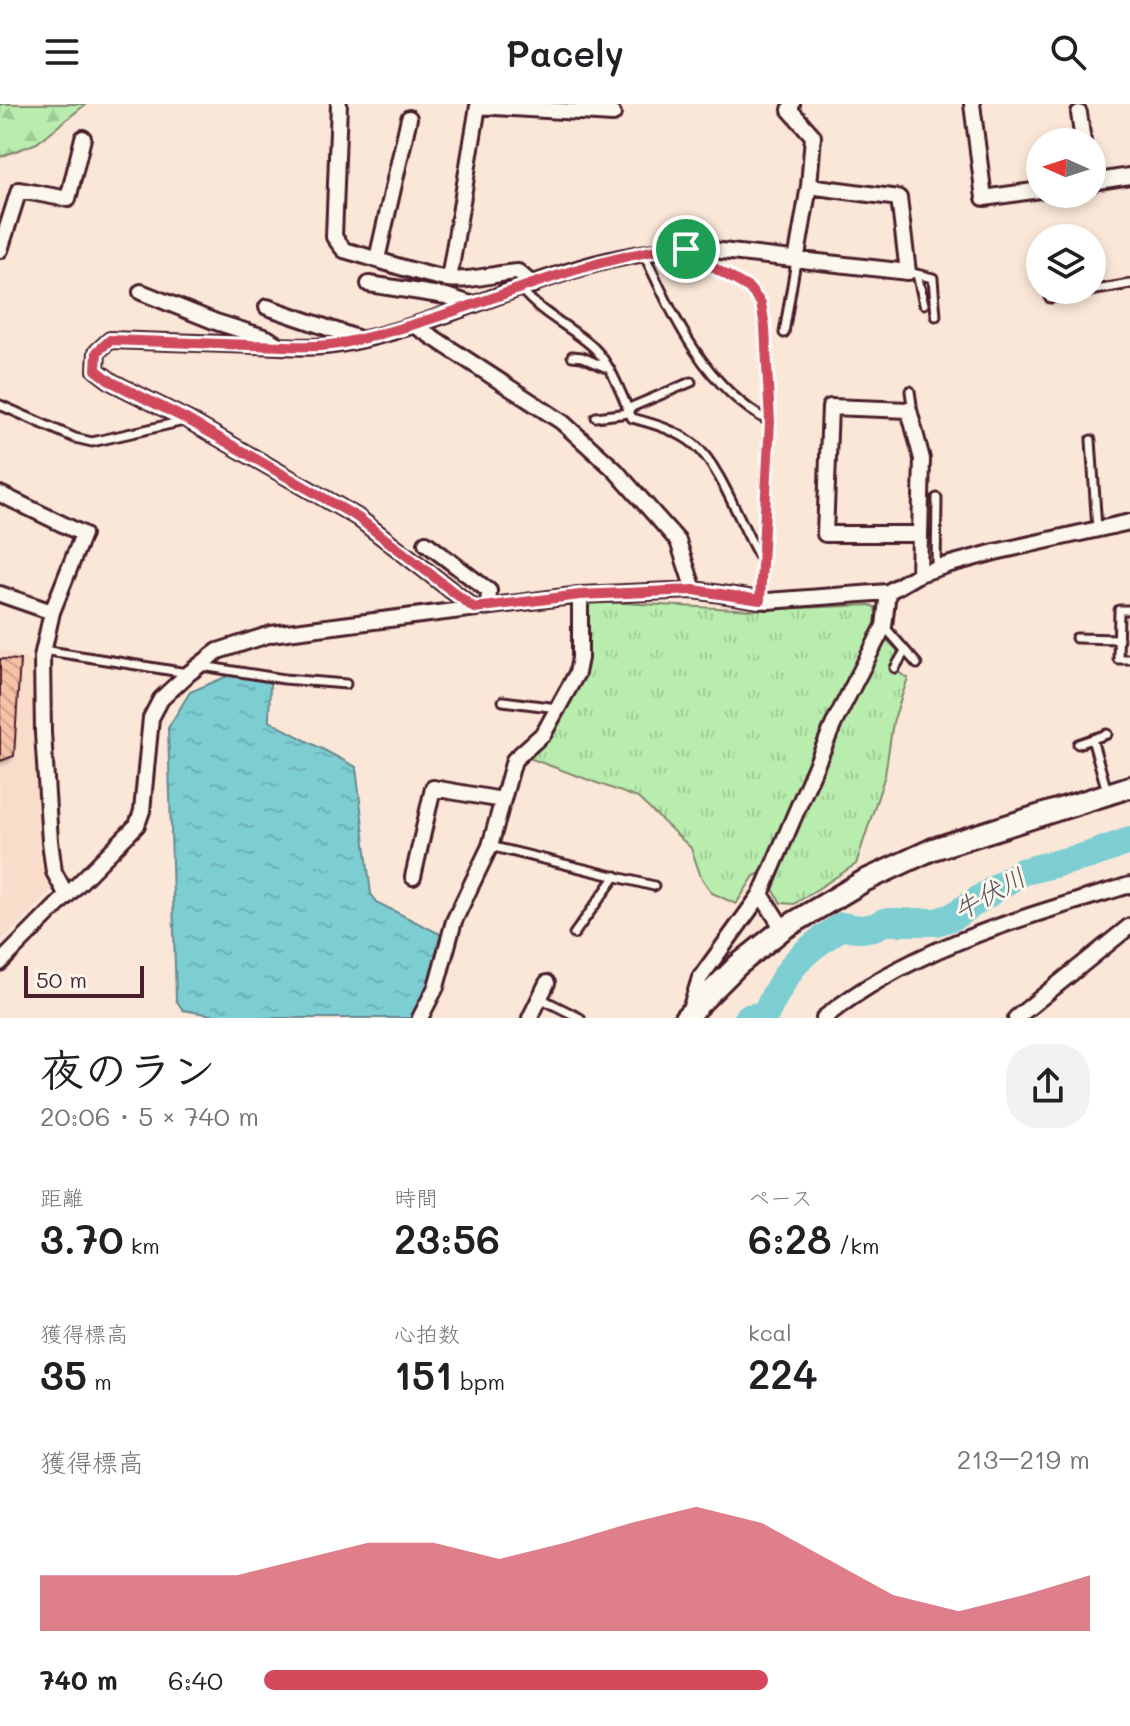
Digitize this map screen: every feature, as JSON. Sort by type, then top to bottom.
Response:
[{"type":"street","points":[[339,104],[334,237],[344,250],[449,279],[518,272],[527,287]]},
{"type":"street","points":[[792,104],[790,110],[813,136],[809,186],[796,261]]},
{"type":"street","points":[[972,104],[984,198],[1026,192]]},
{"type":"street","points":[[449,279],[478,105],[613,114]]},
{"type":"street","points":[[1079,113],[1081,128]]},
{"type":"street","points":[[377,259],[409,118]]},
{"type":"street","points":[[0,250],[19,190],[68,199],[83,138]]},
{"type":"street","points":[[1106,180],[1130,176]]},
{"type":"street","points":[[481,607],[357,517],[188,420],[112,382],[96,370],[97,352],[110,340],[340,344],[414,325],[596,264],[643,252],[686,249],[913,273],[899,198],[809,186]]},
{"type":"street","points":[[369,284],[446,296],[474,305]]},
{"type":"street","points":[[141,292],[216,322],[267,338],[278,345]]},
{"type":"street","points":[[267,307],[360,339]]},
{"type":"street","points":[[414,325],[562,422],[615,470],[678,541],[694,590]]},
{"type":"street","points":[[918,534],[825,534],[830,407],[909,410],[922,459],[919,574]]},
{"type":"street","points":[[0,494],[83,534],[52,612],[43,650],[43,733],[50,841],[54,872],[66,894]]},
{"type":"street","points":[[0,963],[137,825],[142,811],[151,718],[161,699],[218,651],[271,634],[580,595],[694,590],[760,600],[888,592],[936,568],[1130,522]]},
{"type":"street","points":[[426,543],[489,591],[481,607]]},
{"type":"street","points":[[687,1016],[700,978],[761,894],[835,721],[884,626],[888,592]]},
{"type":"street","points":[[0,594],[52,612]]},
{"type":"street","points":[[420,1018],[436,987],[454,921],[490,846],[514,760],[544,733],[577,673],[580,658],[580,595]]},
{"type":"street","points":[[687,1016],[738,965],[783,929],[864,881],[933,849],[1130,787]]},
{"type":"street","points":[[413,877],[433,788],[502,800]]},
{"type":"street","points":[[824,1018],[875,983],[929,955],[994,928],[1130,885]]},
{"type":"street","points":[[761,894],[783,929]]},
{"type":"street","points":[[1016,1018],[1130,926]]},
{"type":"street","points":[[530,1018],[547,983]]},
{"type":"lane","points":[[686,249],[689,263],[709,265],[749,288],[761,303],[770,422],[760,600]]},
{"type":"lane","points":[[643,252],[679,324],[708,371],[747,410],[770,422]]},
{"type":"lane","points":[[784,333],[796,261]]},
{"type":"lane","points":[[913,273],[924,304]]},
{"type":"lane","points":[[913,273],[933,278],[936,316]]},
{"type":"lane","points":[[1106,288],[1130,284]]},
{"type":"lane","points":[[527,287],[531,302],[594,348],[609,368],[632,418],[667,428],[696,446],[721,484],[762,561]]},
{"type":"lane","points":[[572,356],[609,368]]},
{"type":"lane","points":[[596,417],[628,411],[691,382]]},
{"type":"lane","points":[[909,410],[912,405],[910,391]]},
{"type":"lane","points":[[0,405],[75,438],[92,442],[188,420]]},
{"type":"lane","points":[[1091,440],[1097,529]]},
{"type":"lane","points":[[936,568],[937,498]]},
{"type":"lane","points":[[1130,610],[1119,610],[1118,659],[1130,659]]},
{"type":"lane","points":[[884,626],[917,664]]},
{"type":"lane","points":[[1076,638],[1119,639]]},
{"type":"lane","points":[[43,650],[346,684]]},
{"type":"lane","points":[[895,668],[905,651]]},
{"type":"lane","points":[[503,701],[559,708]]},
{"type":"lane","points":[[1078,744],[1107,734]]},
{"type":"lane","points":[[1092,739],[1108,793]]},
{"type":"lane","points":[[490,846],[654,886]]},
{"type":"lane","points":[[574,934],[616,876]]},
{"type":"lane","points":[[540,998],[580,1018]]},
{"type":"shaded area","points":[[0,649],[33,662],[45,846],[52,889],[0,942]]},
{"type":"green space","points":[[0,104],[86,104],[37,143],[0,157]]},
{"type":"green space","points":[[586,601],[754,610],[875,607],[877,619],[873,635],[821,730],[765,871],[754,876],[736,904],[712,893],[701,877],[691,848],[638,798],[529,758],[551,733],[580,680]]},
{"type":"green space","points":[[886,639],[897,650],[892,669],[908,678],[893,722],[885,775],[856,864],[794,904],[781,903],[773,889],[844,716]]},
{"type":"water","points":[[230,675],[270,681],[269,721],[356,767],[371,894],[378,903],[446,937],[432,984],[412,1018],[229,1018],[183,1010],[176,1000],[168,728],[190,692]]},
{"type":"building","points":[[0,659],[20,660],[14,756],[0,761]]},
{"type":"waterway","name":"牛伏川","points":[[748,1018],[765,1015],[795,963],[842,926],[862,929],[884,922],[936,922],[952,917],[1021,872],[1087,856],[1130,841]]},
{"type":"route","points":[[686,249],[689,263],[709,265],[749,288],[761,303],[770,422],[760,600],[694,590],[580,595],[474,608],[357,517],[188,420],[112,382],[96,370],[97,352],[110,340],[303,346],[340,344],[425,322],[632,254],[686,249]]}]
